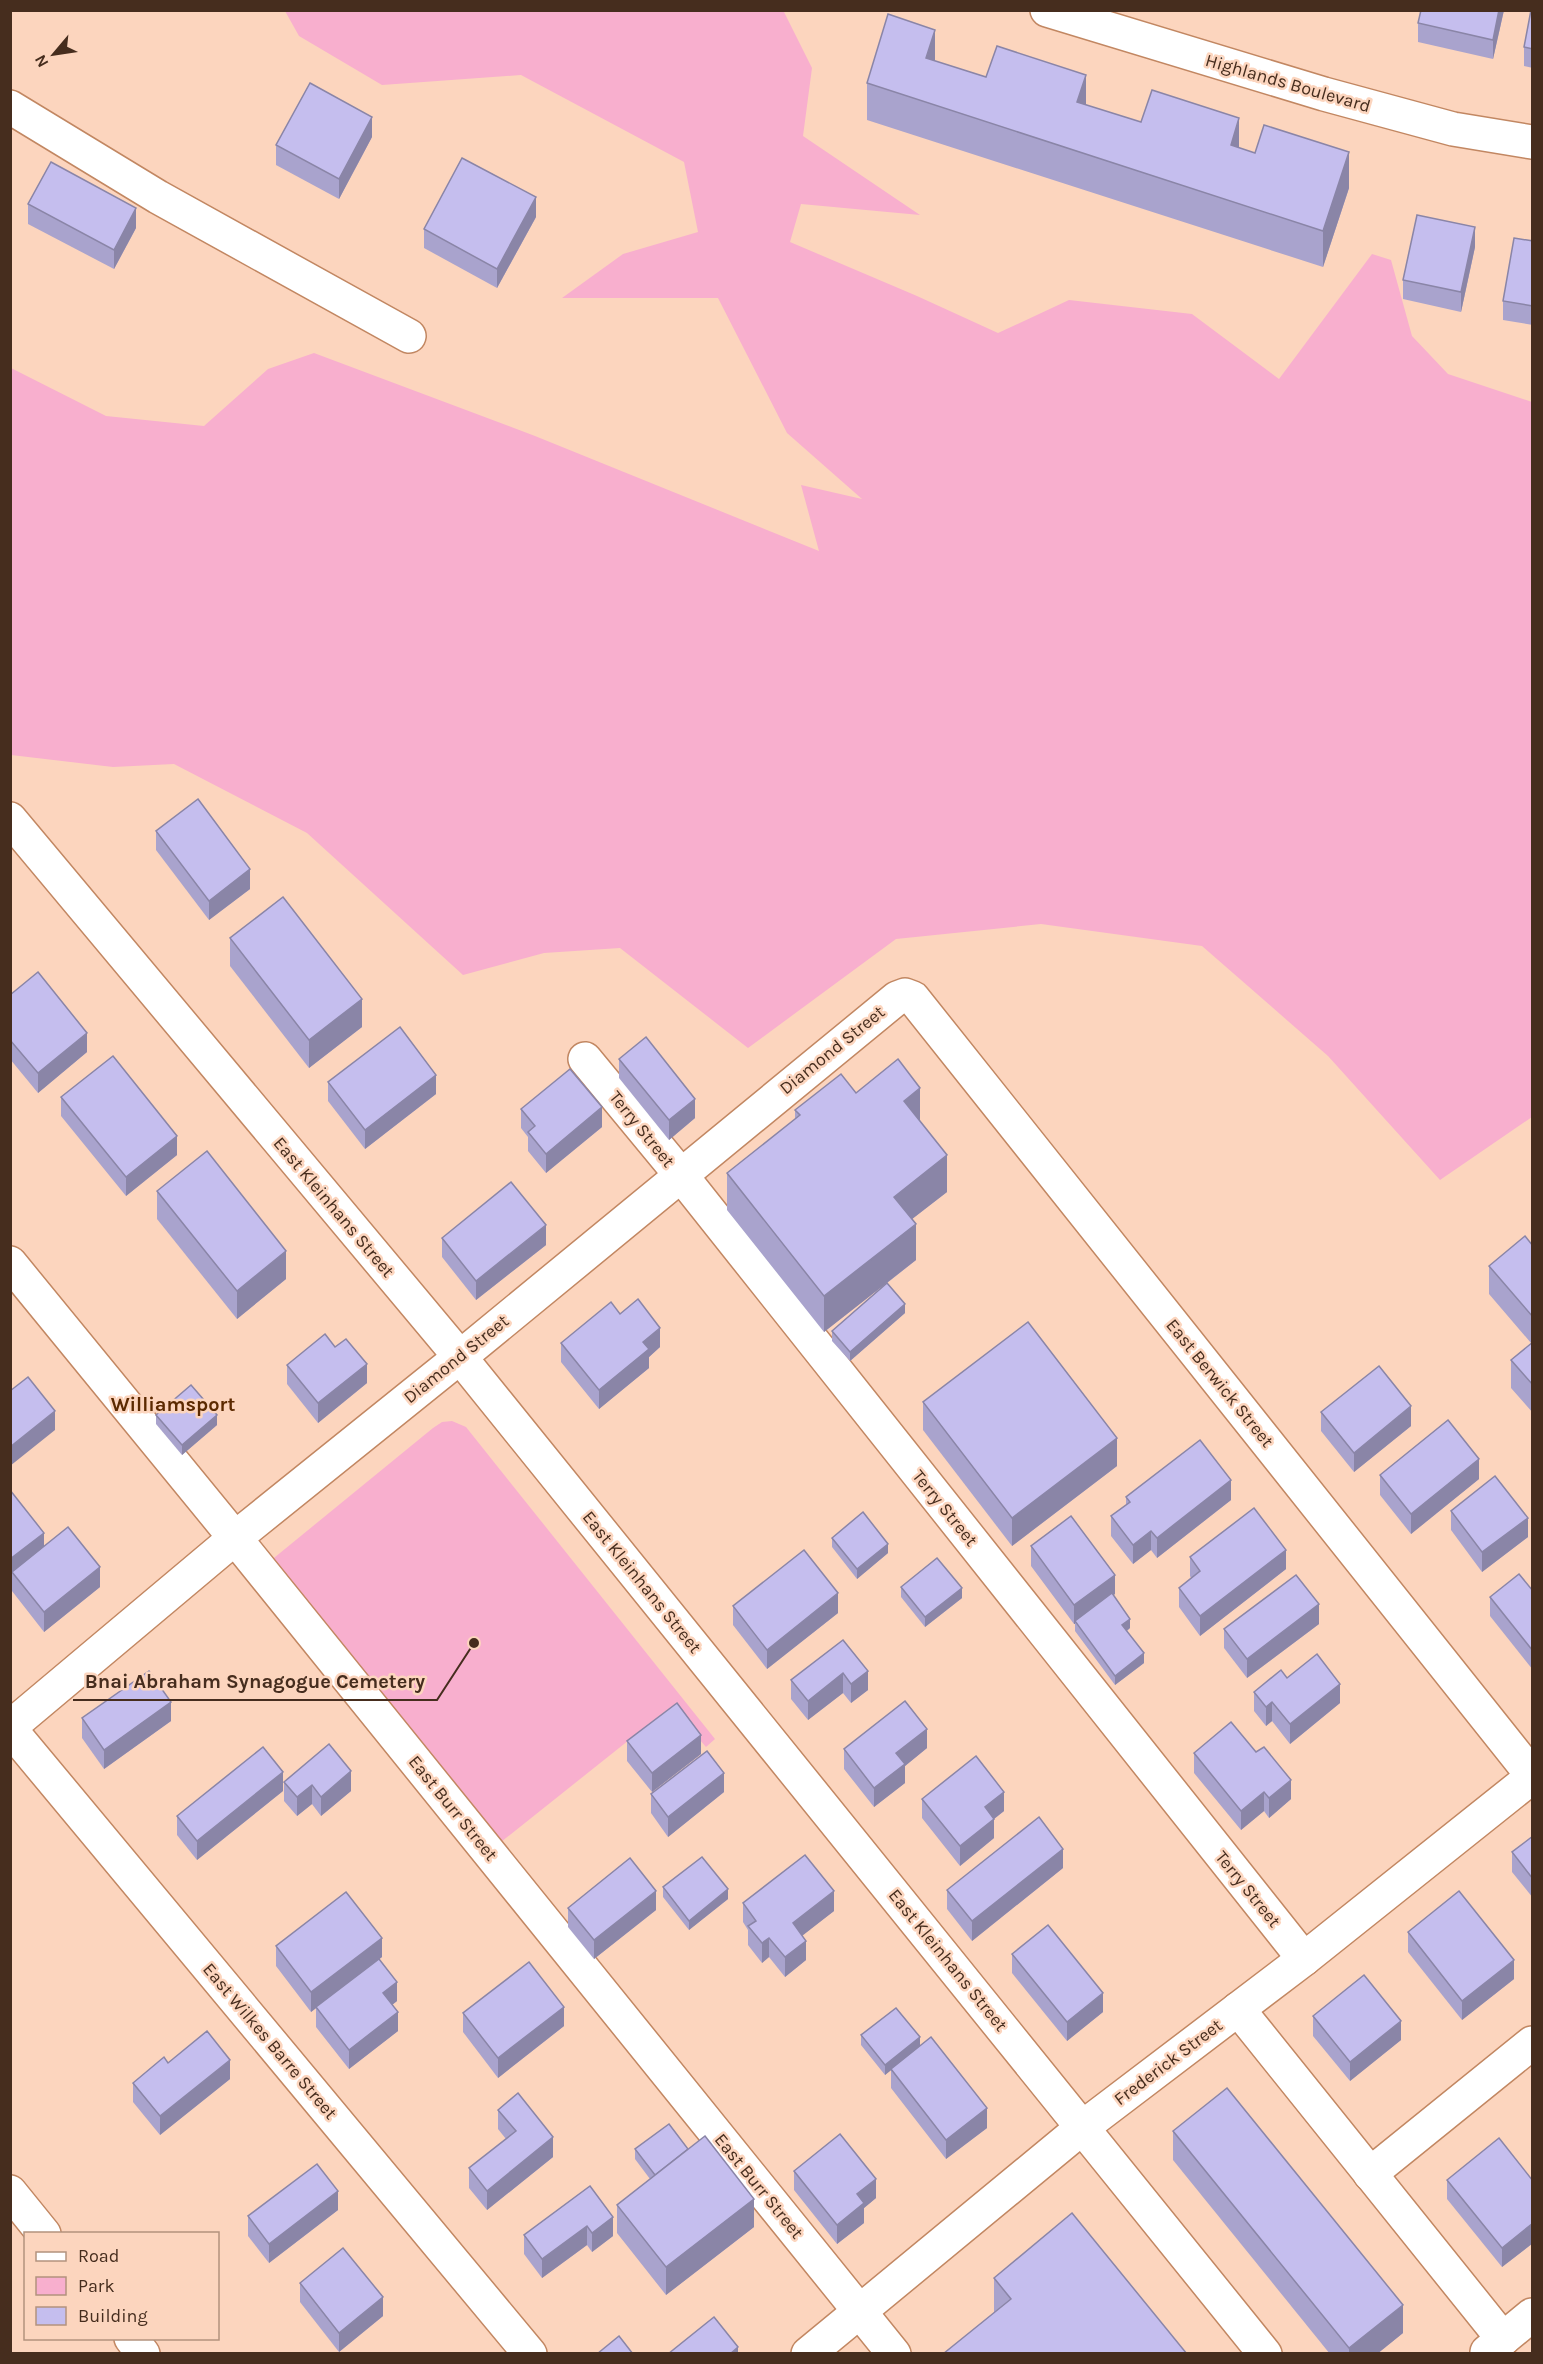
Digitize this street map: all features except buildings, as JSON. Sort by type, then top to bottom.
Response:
[{"type":"street","name":"Highlands Boulevard","points":[[1047,10],[1323,94],[1454,129],[1533,142]]},
{"type":"street","points":[[10,107],[158,197],[409,336]]},
{"type":"street","name":"East Kleinhans Street","points":[[10,819],[460,1357],[1265,2354]]},
{"type":"street","name":"Diamond Street","points":[[10,1728],[235,1538],[460,1357],[897,998],[905,995]]},
{"type":"street","name":"East Berwick Street","points":[[905,995],[913,998],[1533,1776]]},
{"type":"street","name":"Terry Street","points":[[585,1059],[680,1174],[1304,1959]]},
{"type":"street","name":"East Burr Street","points":[[10,1263],[894,2354]]},
{"type":"street","name":"East Wilkes Barre Street","points":[[10,1728],[530,2354]]},
{"type":"street","name":"Frederick Street","points":[[808,2354],[1083,2127],[1304,1959],[1533,1776]]},
{"type":"street","points":[[1238,2009],[1370,2174],[1494,2346],[1533,2315]]},
{"type":"street","points":[[1370,2174],[1533,2043]]},
{"type":"street","points":[[10,2192],[42,2232]]},
{"type":"street","points":[[132,2340],[143,2354]]},
{"type":"green space","points":[[285,11],[784,12],[812,68],[803,136],[920,215],[801,204],[790,242],[998,333],[1069,300],[1192,314],[1279,379],[1372,254],[1391,260],[1412,336],[1448,374],[1532,402],[1532,1117],[1440,1180],[1328,1056],[1202,946],[1041,924],[896,939],[748,1048],[620,948],[544,953],[463,975],[307,833],[174,764],[113,767],[11,755],[11,368],[106,416],[204,426],[268,369],[314,353],[535,436],[819,551],[801,485],[862,499],[787,433],[718,298],[562,298],[623,254],[698,232],[684,162],[521,75],[382,85],[299,36]]},
{"type":"green space","points":[[452,1421],[466,1427],[715,1739],[706,1747],[687,1725],[668,1709],[496,1846],[269,1562],[433,1428],[442,1422]]},
{"type":"place","name":"Bnai Abraham Synagogue Cemetery","points":[[474,1643]]},
{"type":"district","name":"Williamsport","points":[[173,1404]]}]
